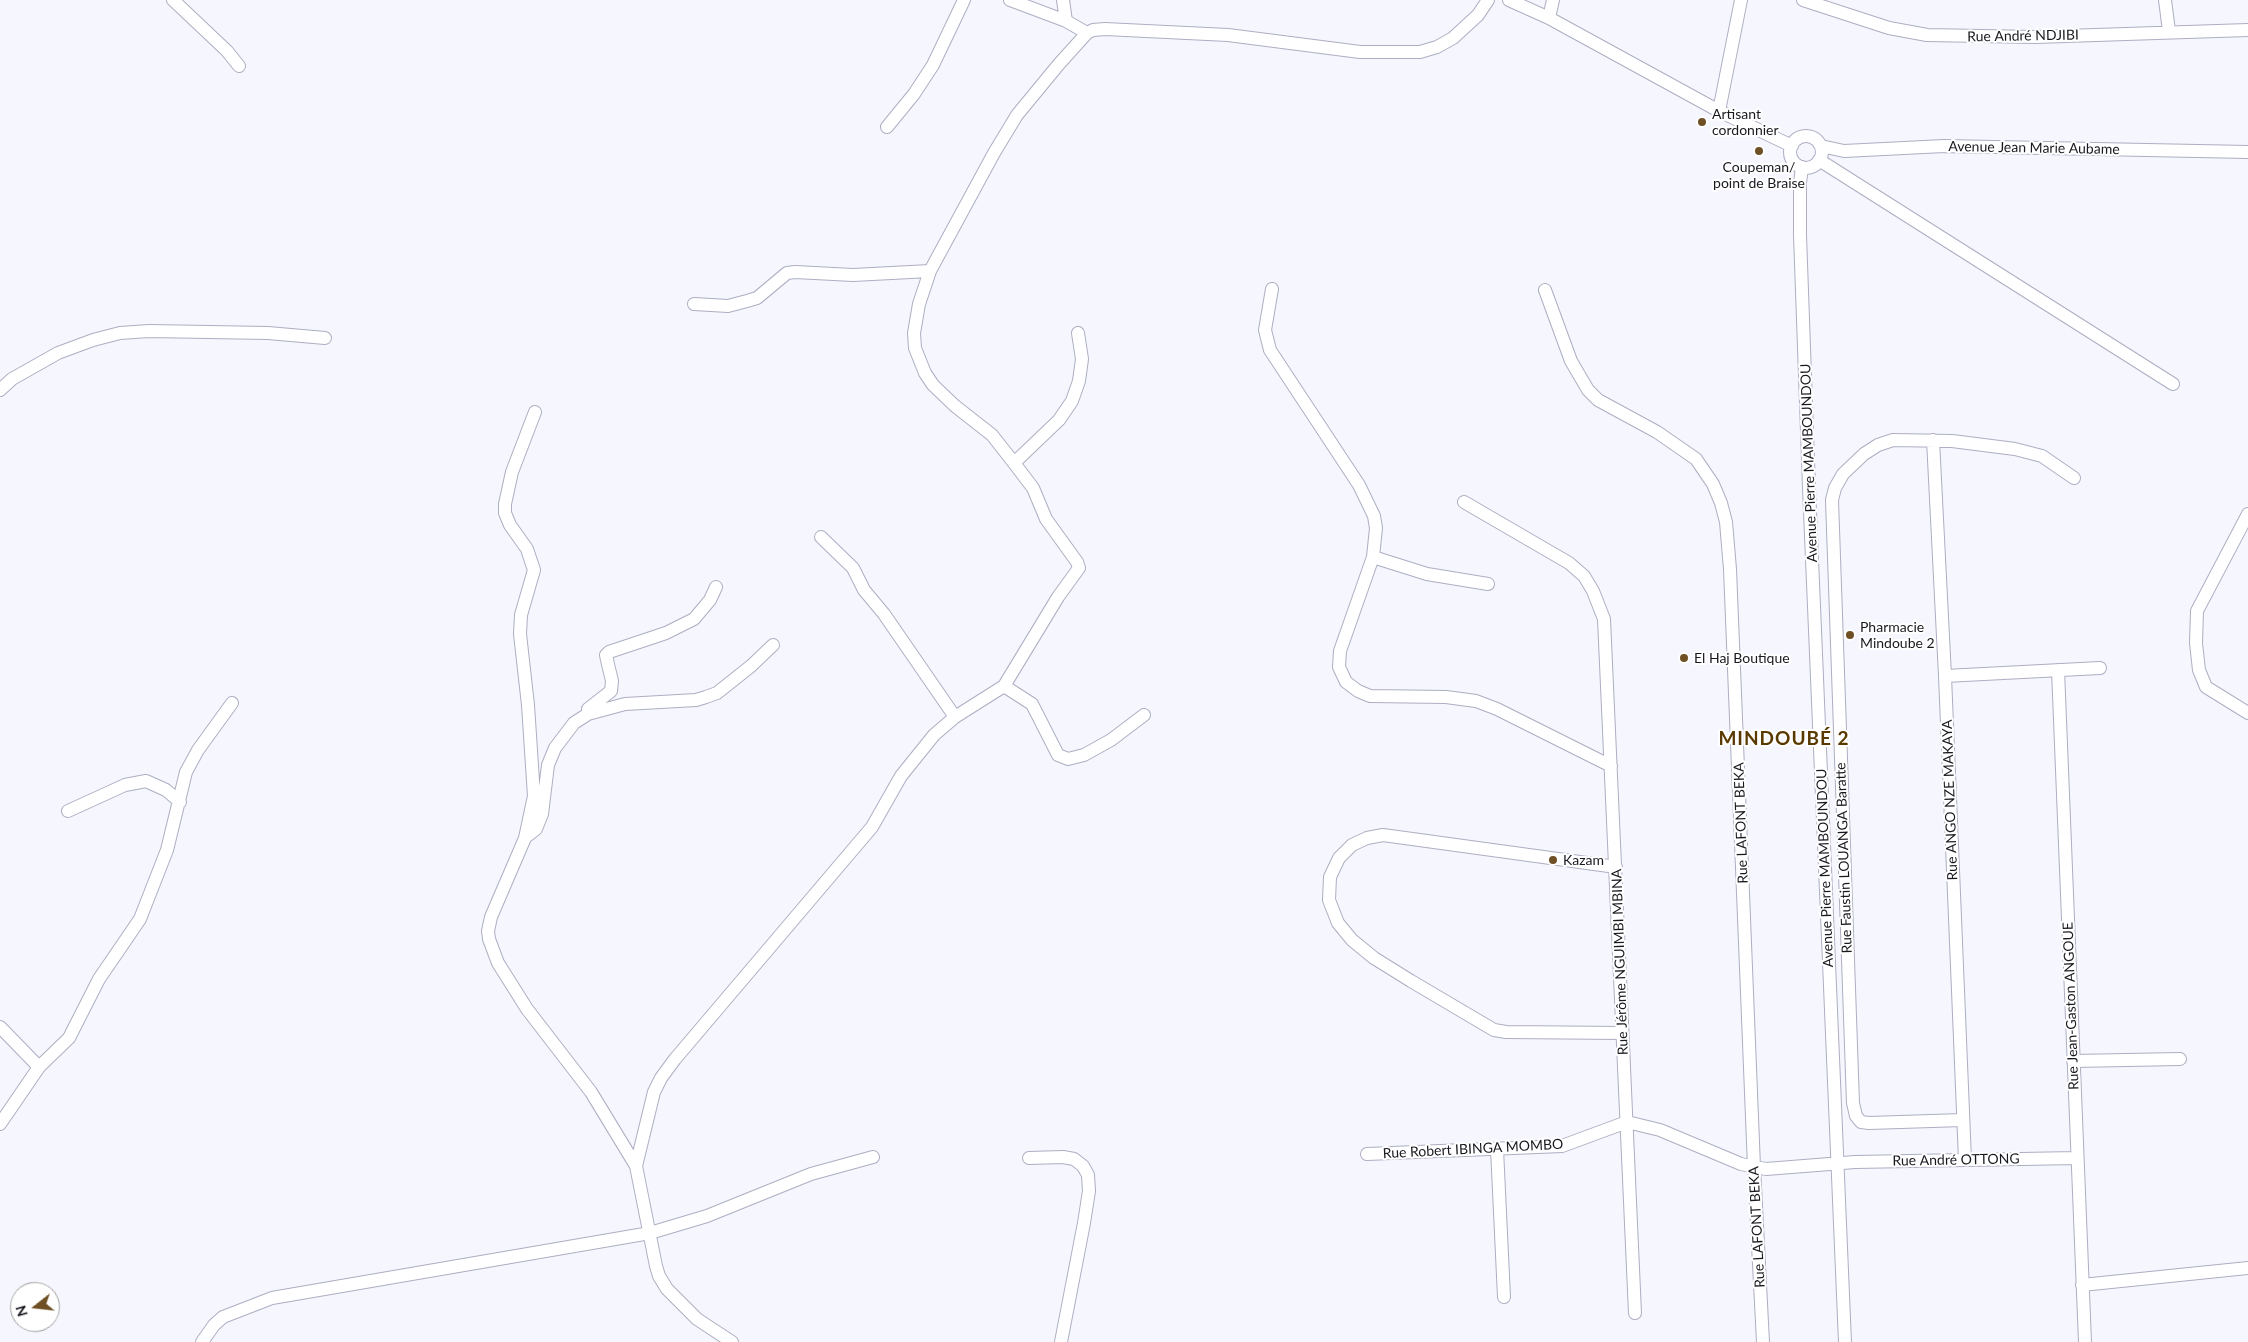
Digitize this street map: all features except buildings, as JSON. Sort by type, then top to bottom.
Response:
[{"type":"street","points":[[173,0],[227,51],[239,66]]},
{"type":"street","points":[[886,127],[914,94],[933,65],[964,0]]},
{"type":"street","points":[[1010,0],[1066,21],[1087,33]]},
{"type":"street","points":[[1063,0],[1066,21]]},
{"type":"street","points":[[636,1166],[651,1103],[661,1078],[872,827],[901,776],[934,735],[955,717],[1004,686],[1058,597],[1079,568],[1077,562],[1046,519],[1033,488],[992,435],[944,396],[925,373],[915,348],[914,333],[919,304],[930,271],[994,153],[1018,116],[1087,33],[1098,29],[1228,35],[1360,52],[1420,52],[1438,47],[1454,38],[1478,15],[1488,0]]},
{"type":"street","points":[[1509,0],[1549,18],[1719,111],[1792,146]]},
{"type":"street","points":[[1549,18],[1553,0]]},
{"type":"street","points":[[1719,111],[1742,0]]},
{"type":"street","name":"Rue André NDJIBI","points":[[1803,0],[1889,28],[1927,35],[2035,36],[2248,30]]},
{"type":"street","points":[[2166,0],[2169,31]]},
{"type":"street","points":[[1808,136],[1816,140],[1820,146],[1822,154],[1819,160],[1812,166],[1802,167],[1797,165],[1791,156],[1792,146],[1800,137],[1808,136]]},
{"type":"street","name":"Avenue Jean Marie Aubame","points":[[1820,146],[1844,151],[1944,146],[2248,152]]},
{"type":"street","points":[[1819,160],[2173,384]]},
{"type":"street","name":"Avenue Pierre MAMBOUNDOU","points":[[1802,167],[1800,183],[1808,469],[1845,1342]]},
{"type":"street","points":[[694,304],[728,306],[757,298],[787,273],[853,275],[930,271]]},
{"type":"street","points":[[1272,289],[1265,330],[1268,345],[1286,378],[1368,500],[1374,516],[1376,528],[1373,557],[1340,651],[1339,667],[1346,682],[1358,691],[1370,696],[1446,697],[1476,701],[1497,709],[1611,766]]},
{"type":"street","name":"Rue LAFONT BEKA","points":[[1545,290],[1571,361],[1588,390],[1598,400],[1657,432],[1696,459],[1713,484],[1726,522],[1730,569],[1763,1342]]},
{"type":"street","points":[[0,390],[12,379],[58,353],[92,340],[120,333],[149,331],[268,334],[325,338]]},
{"type":"street","points":[[1014,463],[1059,420],[1072,401],[1079,381],[1082,359],[1078,333]]},
{"type":"street","points":[[535,412],[512,472],[505,504],[505,513],[510,525],[528,549],[534,570],[521,615],[520,634],[534,782],[530,817],[525,838],[491,917],[488,931],[493,955],[528,1009],[591,1092],[636,1166],[659,1276],[667,1289],[697,1319],[732,1342]]},
{"type":"street","name":"Rue Faustin LOUANGA Baratte","points":[[1933,440],[1893,440],[1878,445],[1864,454],[1844,474],[1835,488],[1832,500],[1852,1085],[1856,1116],[1861,1122],[1963,1120]]},
{"type":"street","points":[[1933,440],[1997,446],[2032,453],[2042,456],[2074,478]]},
{"type":"street","name":"Rue ANGO NZE MAKAYA","points":[[1933,440],[1945,676],[1964,1160]]},
{"type":"street","name":"Rue Jérôme NGUIMBI MBINA","points":[[1464,502],[1568,563],[1584,576],[1593,591],[1604,619],[1635,1313]]},
{"type":"street","points":[[2248,514],[2197,611],[2196,643],[2199,670],[2206,687],[2248,713]]},
{"type":"street","points":[[822,537],[853,568],[864,590],[884,614],[955,717]]},
{"type":"street","points":[[1373,557],[1427,574],[1488,584]]},
{"type":"street","points":[[588,714],[588,709],[611,691],[612,682],[606,660],[606,655],[609,652],[666,633],[694,619],[710,600],[716,587]]},
{"type":"street","points":[[525,838],[536,829],[542,814],[548,765],[555,748],[574,723],[588,714],[626,704],[696,700],[717,693],[751,666],[773,645]]},
{"type":"street","points":[[1945,676],[2100,668]]},
{"type":"street","name":"Rue Jean-Gaston ANGOUE","points":[[2058,670],[2076,1158],[2085,1342]]},
{"type":"street","points":[[1004,686],[1032,704],[1058,755],[1068,759],[1084,755],[1111,740],[1144,715]]},
{"type":"street","points":[[0,1124],[39,1068],[69,1038],[99,979],[140,919],[167,850],[186,772],[198,750],[232,702]]},
{"type":"street","points":[[68,810],[125,785],[146,782],[166,790],[180,802]]},
{"type":"street","points":[[1616,867],[1383,835],[1366,838],[1352,845],[1339,858],[1330,877],[1329,900],[1338,923],[1359,946],[1411,981],[1494,1030],[1506,1032],[1622,1033]]},
{"type":"street","points":[[0,1027],[39,1068]]},
{"type":"street","points":[[2073,1061],[2180,1059]]},
{"type":"street","points":[[1627,1122],[1660,1130],[1741,1164],[1766,1169],[1837,1163]]},
{"type":"street","name":"Rue Robert IBINGA MOMBO","points":[[1367,1154],[1562,1146],[1627,1122]]},
{"type":"street","points":[[1498,1149],[1504,1297]]},
{"type":"street","points":[[202,1342],[214,1325],[223,1317],[272,1298],[650,1233],[707,1216],[811,1174],[873,1157]]},
{"type":"street","points":[[1029,1158],[1063,1157],[1074,1159],[1083,1166],[1088,1175],[1089,1191],[1061,1342]]},
{"type":"street","name":"Rue André OTTONG","points":[[1837,1163],[2076,1158]]},
{"type":"street","points":[[2082,1285],[2248,1268]]},
{"type":"place","name":"Artisant cordonnier","points":[[1702,122]]},
{"type":"place","name":"Coupeman/ point de Braise","points":[[1759,151]]},
{"type":"place","name":"Pharmacie Mindoube 2","points":[[1850,635]]},
{"type":"place","name":"El Haj Boutique","points":[[1684,658]]},
{"type":"place","name":"Kazam","points":[[1553,860]]},
{"type":"district","name":"MINDOUBÉ 2","points":[[1784,739]]}]
